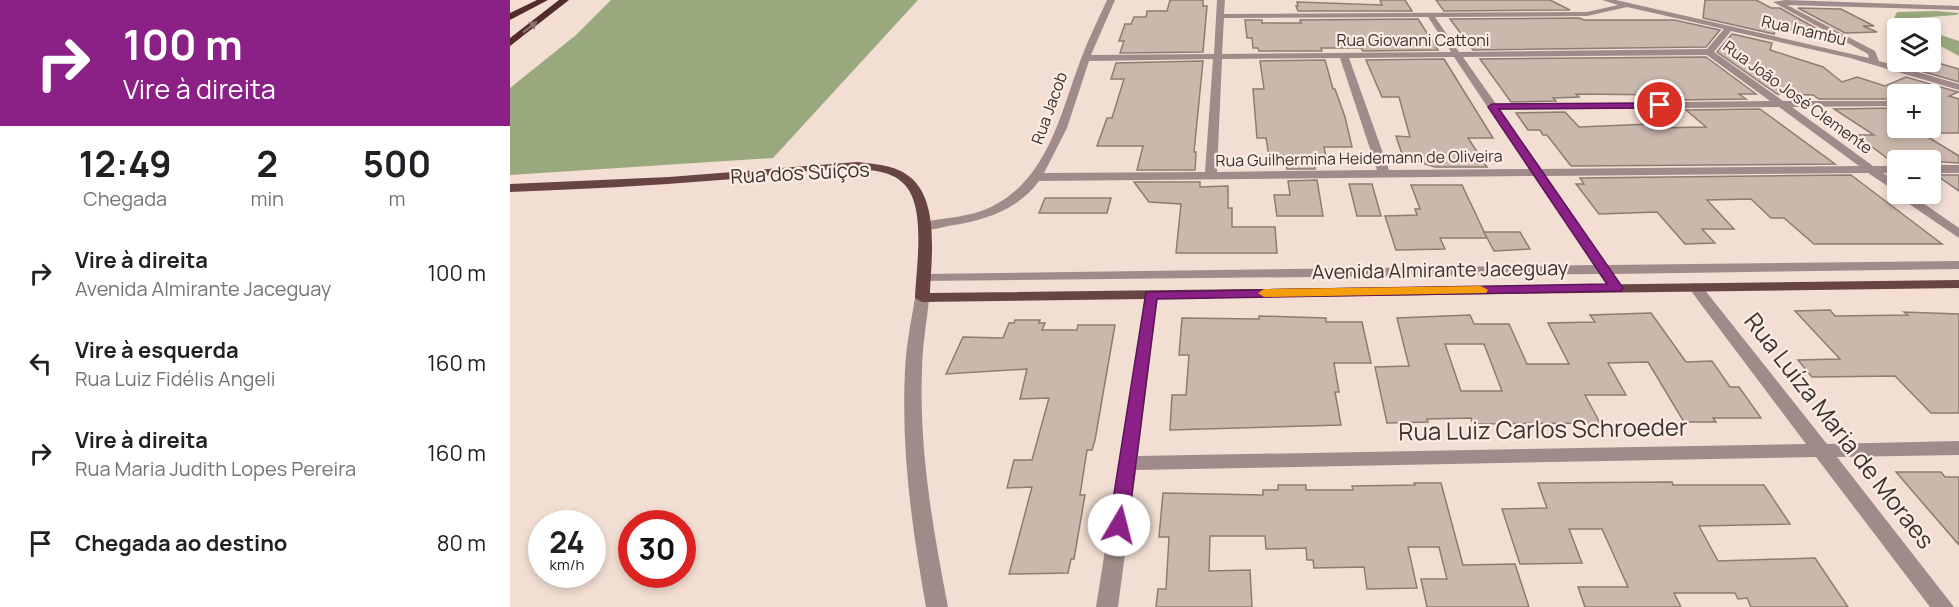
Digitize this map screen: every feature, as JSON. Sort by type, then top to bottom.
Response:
[{"type":"highway","points":[[510,17],[544,0]]},
{"type":"highway","points":[[510,30],[550,0]]},
{"type":"highway","points":[[510,43],[565,0]]},
{"type":"main road","name":"Rua dos Suíços","points":[[510,188],[669,181],[829,168],[868,167],[894,172],[909,182],[918,199],[925,226],[922,298]]},
{"type":"main road","name":"Avenida Almirante Jaceguay","points":[[922,298],[1959,284]]},
{"type":"street","name":"Rua Jacob","points":[[925,226],[975,217],[997,209],[1014,198],[1036,177],[1060,134],[1086,58],[1111,0]]},
{"type":"street","points":[[1211,176],[1221,0]]},
{"type":"street","name":"Rua Inambu","points":[[1606,0],[1875,62],[1959,87]]},
{"type":"street","points":[[1929,0],[1947,7]]},
{"type":"street","points":[[1775,1],[1959,8]]},
{"type":"street","points":[[1775,1],[1872,53],[1875,62]]},
{"type":"street","points":[[1220,16],[1365,11],[1430,15],[1593,14],[1626,4]]},
{"type":"street","points":[[1430,15],[1616,288]]},
{"type":"street","points":[[1708,52],[1729,28]]},
{"type":"street","name":"Rua Giovanni Cattoni","points":[[1086,58],[1708,52]]},
{"type":"street","name":"Rua João José Clemente","points":[[1708,52],[1887,182]]},
{"type":"street","points":[[1344,56],[1384,174]]},
{"type":"street","points":[[1492,107],[1887,103]]},
{"type":"street","name":"Rua Guilhermina Heidemann de Oliveira","points":[[1036,177],[1887,169]]},
{"type":"street","points":[[1941,169],[1959,169]]},
{"type":"street","points":[[1918,204],[1959,234]]},
{"type":"street","name":"Avenida Almirante Jaceguay","points":[[924,278],[1959,265]]},
{"type":"street","name":"Rua Luíza Maria de Moraes","points":[[1695,287],[1943,607]]},
{"type":"street","points":[[1107,607],[1151,295]]},
{"type":"street","name":"Rua dos Suíços","points":[[922,298],[913,377],[912,411],[917,472],[937,607]]},
{"type":"street","name":"Rua Luiz Carlos Schroeder","points":[[1127,464],[1959,448]]},
{"type":"green space","points":[[611,0],[918,0],[773,158],[510,175],[510,88],[576,35]]},
{"type":"green space","points":[[1936,11],[1959,13],[1894,18],[1897,12]]},
{"type":"green space","points":[[1941,35],[1959,41],[1959,56],[1941,46]]},
{"type":"building","points":[[1170,0],[1203,0],[1203,6],[1207,6],[1203,52],[1120,53],[1124,41],[1119,41],[1125,24],[1131,24],[1134,17],[1146,17],[1147,11],[1167,11]]},
{"type":"building","points":[[1380,0],[1405,0],[1412,11],[1298,11],[1296,6],[1298,6],[1297,2],[1382,5]]},
{"type":"building","points":[[1436,0],[1550,0],[1570,10],[1444,11]]},
{"type":"building","points":[[1705,0],[1756,0],[1771,8],[1780,8],[1835,41],[1777,26],[1774,34],[1703,18]]},
{"type":"building","points":[[1798,8],[1841,9],[1874,26],[1863,26],[1877,32],[1845,33]]},
{"type":"building","points":[[1579,18],[1584,20],[1674,20],[1720,30],[1706,47],[1473,50],[1450,19]]},
{"type":"building","points":[[1418,19],[1438,50],[1363,51],[1361,48],[1321,48],[1322,51],[1259,51],[1258,48],[1253,48],[1252,38],[1247,38],[1245,20],[1262,20],[1262,23],[1301,23],[1300,20]]},
{"type":"building","points":[[1732,34],[1772,43],[1770,50],[1823,67],[1842,82],[1857,77],[1887,85],[1887,99],[1819,99],[1813,95],[1777,94],[1717,52]]},
{"type":"building","points":[[1706,57],[1756,94],[1739,94],[1746,99],[1674,100],[1669,95],[1576,94],[1579,97],[1553,98],[1556,101],[1511,102],[1480,59]]},
{"type":"building","points":[[1444,59],[1493,138],[1468,138],[1487,167],[1435,167],[1403,157],[1396,136],[1410,137],[1399,97],[1382,97],[1366,60]]},
{"type":"building","points":[[1325,60],[1333,89],[1335,89],[1345,117],[1352,147],[1324,147],[1327,162],[1314,162],[1315,169],[1287,169],[1286,162],[1270,162],[1266,138],[1257,138],[1253,89],[1264,89],[1260,61]]},
{"type":"building","points":[[1203,61],[1194,152],[1196,152],[1195,170],[1137,170],[1143,146],[1097,146],[1107,118],[1112,118],[1124,79],[1111,79],[1116,63]]},
{"type":"building","points":[[1941,64],[1959,69],[1959,82],[1924,72],[1941,72]]},
{"type":"building","points":[[1906,77],[1930,84],[1890,84]]},
{"type":"building","points":[[1941,87],[1958,92],[1949,96],[1959,99],[1959,133],[1941,133]]},
{"type":"building","points":[[1887,108],[1887,138],[1929,138],[1959,156],[1959,163],[1941,162],[1941,150],[1887,150],[1887,158],[1856,135],[1874,135],[1834,109]]},
{"type":"building","points":[[1760,109],[1835,164],[1571,166],[1547,135],[1543,135],[1540,130],[1528,130],[1516,113],[1565,112],[1579,127],[1651,124],[1655,128],[1706,127],[1686,110]]},
{"type":"building","points":[[1851,175],[1942,244],[1814,244],[1784,218],[1771,218],[1751,199],[1707,200],[1734,229],[1702,229],[1715,243],[1685,244],[1657,212],[1599,214],[1576,184],[1584,184],[1580,178]]},
{"type":"building","points":[[1941,175],[1959,175],[1959,191],[1941,178]]},
{"type":"building","points":[[1317,180],[1323,216],[1277,216],[1274,195],[1290,195],[1288,181]]},
{"type":"building","points":[[1134,182],[1200,182],[1200,187],[1228,186],[1228,208],[1232,208],[1232,227],[1275,227],[1277,253],[1176,253],[1181,204],[1149,202]]},
{"type":"building","points":[[1349,184],[1372,184],[1381,216],[1357,216]]},
{"type":"building","points":[[1411,185],[1462,185],[1487,238],[1440,238],[1445,249],[1396,250],[1385,216],[1417,215],[1415,209],[1420,209]]},
{"type":"building","points":[[1045,198],[1111,198],[1107,213],[1039,213]]},
{"type":"building","points":[[1484,232],[1520,232],[1530,249],[1494,251]]},
{"type":"building","points":[[1830,310],[1835,316],[1908,315],[1904,312],[1959,314],[1959,413],[1931,413],[1895,376],[1812,377],[1798,360],[1840,359],[1795,311]]},
{"type":"building","points":[[1651,313],[1686,362],[1712,361],[1730,387],[1739,387],[1761,418],[1713,418],[1716,422],[1684,422],[1648,362],[1608,363],[1626,395],[1585,395],[1600,423],[1473,424],[1471,418],[1387,423],[1375,367],[1409,366],[1397,318],[1470,315],[1474,324],[1509,324],[1527,364],[1569,364],[1548,323],[1595,322],[1590,315]],"holes":[[[1445,344],[1484,344],[1502,391],[1461,391]]]},
{"type":"building","points":[[1259,316],[1326,318],[1326,322],[1362,322],[1371,363],[1334,363],[1339,392],[1335,392],[1341,425],[1170,430],[1172,395],[1186,395],[1189,355],[1179,355],[1182,318],[1259,319]]},
{"type":"building","points":[[1015,320],[1040,320],[1039,323],[1045,323],[1042,330],[1077,330],[1078,325],[1115,325],[1095,440],[1092,450],[1087,450],[1080,495],[1085,495],[1074,559],[1071,559],[1068,573],[1009,574],[1032,487],[1007,488],[1014,460],[1032,460],[1049,398],[1020,399],[1027,369],[946,374],[963,337],[1003,338],[1009,323],[1014,323]]},
{"type":"building","points":[[1896,472],[1941,472],[1945,477],[1959,477],[1959,545]]},
{"type":"building","points":[[1672,482],[1673,485],[1764,485],[1790,524],[1699,526],[1718,561],[1815,558],[1848,607],[1751,607],[1747,598],[1738,599],[1735,593],[1674,593],[1681,607],[1585,607],[1578,587],[1628,587],[1602,529],[1569,529],[1582,563],[1520,564],[1502,509],[1547,508],[1538,483]]},
{"type":"building","points":[[1414,483],[1441,483],[1463,565],[1515,564],[1529,607],[1427,607],[1421,579],[1447,579],[1439,547],[1408,547],[1417,588],[1367,589],[1364,567],[1314,568],[1313,560],[1307,560],[1306,548],[1266,549],[1265,536],[1210,536],[1209,571],[1250,570],[1252,607],[1156,607],[1158,589],[1166,589],[1169,537],[1159,537],[1163,493],[1263,495],[1263,490],[1278,490],[1278,485],[1306,485],[1306,490],[1353,490],[1352,486],[1415,485]]},
{"type":"slow traffic","points":[[1264,293],[1481,290]]},
{"type":"route","points":[[1119,525],[1151,295],[1616,288],[1492,107],[1660,105]]}]
